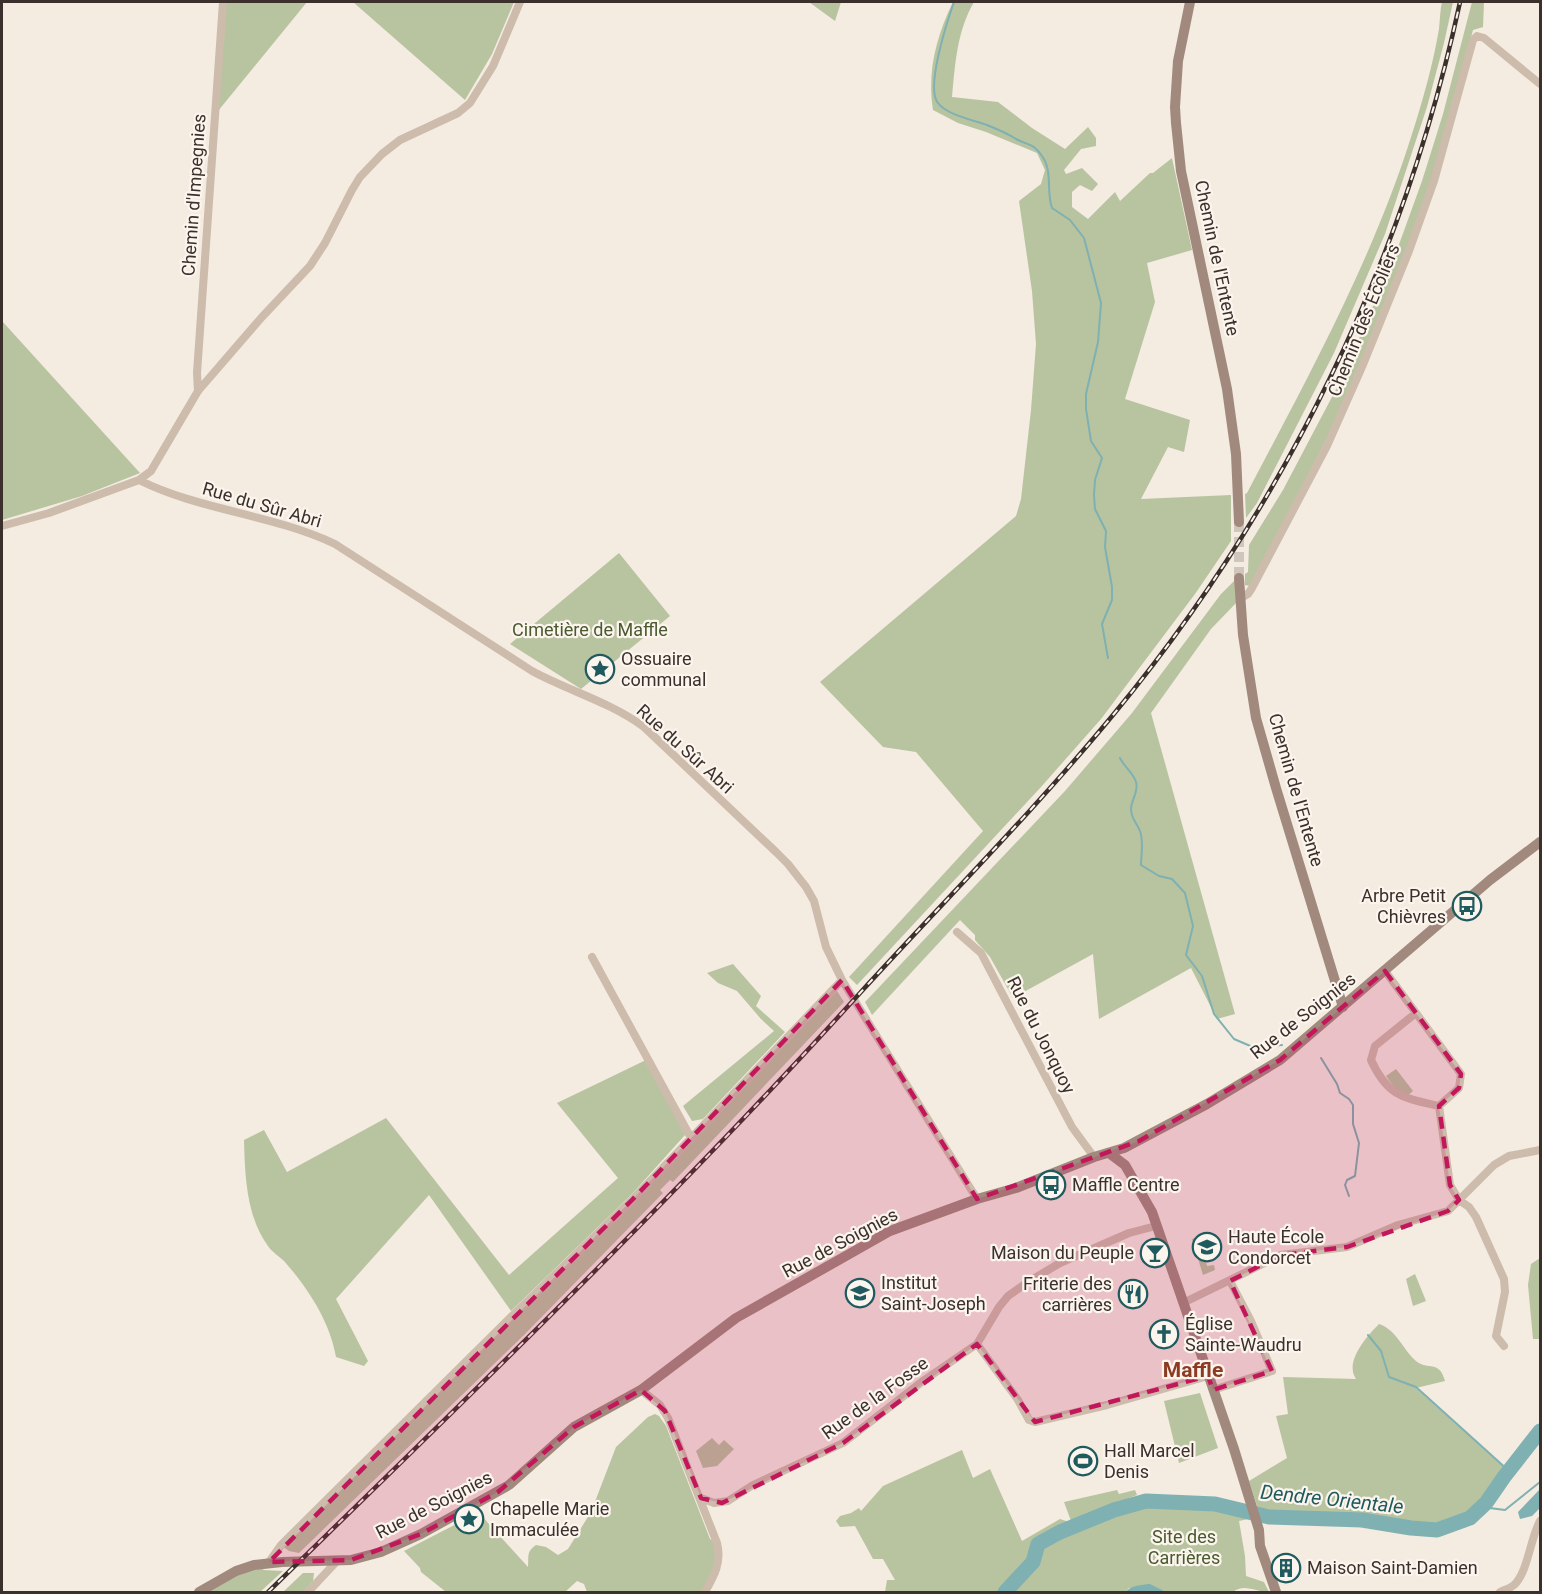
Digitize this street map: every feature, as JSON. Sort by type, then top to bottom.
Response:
[{"type":"street","name":"Chemin d'Impegnies","points":[[198,391],[197,373],[223,2]]},
{"type":"street","points":[[2,526],[49,513],[139,480],[151,471],[198,391],[262,316],[310,266],[325,243],[352,190],[371,164],[400,141],[470,104],[493,66],[520,2]]},
{"type":"street","name":"Chemin de l'Entente","points":[[1190,2],[1178,61],[1176,123],[1181,171],[1227,389],[1236,454],[1239,522]]},
{"type":"street","name":"Chemin des Écoliers","points":[[1240,598],[1248,594],[1252,588],[1327,446],[1362,367],[1422,216],[1452,121],[1471,44],[1477,36],[1489,41],[1540,84]]},
{"type":"street","name":"Rue du Sûr Abri","points":[[139,480],[171,495],[266,519],[335,544],[532,671],[617,710],[644,727],[788,864],[806,887],[814,901],[826,947],[842,980],[977,1199]]},
{"type":"street","name":"Chemin de l'Entente","points":[[1239,578],[1243,635],[1256,718],[1343,1007]]},
{"type":"street","name":"Rue de Soignies","points":[[199,1593],[236,1571],[254,1565],[269,1562],[337,1561],[366,1557],[421,1534],[483,1501],[519,1477],[574,1427],[641,1390],[736,1318],[890,1231],[1124,1148],[1207,1104],[1280,1060],[1490,880],[1540,842]]},
{"type":"street","name":"Rue du Jonquoy","points":[[957,932],[981,953],[1072,1127],[1094,1157]]},
{"type":"street","points":[[592,957],[691,1138]]},
{"type":"street","points":[[1384,971],[1461,1074],[1459,1088],[1439,1106]]},
{"type":"street","points":[[269,1562],[282,1545],[632,1200],[842,980]]},
{"type":"street","points":[[1416,1013],[1375,1046],[1371,1060],[1395,1094],[1439,1106]]},
{"type":"street","points":[[1439,1106],[1450,1185],[1459,1200],[1469,1207],[1476,1217],[1504,1279],[1505,1292],[1496,1336],[1504,1346]]},
{"type":"street","points":[[1124,1148],[1125,1165]]},
{"type":"street","points":[[1183,1303],[1281,1255],[1347,1247],[1398,1225],[1448,1211],[1498,1163],[1509,1156],[1540,1150]]},
{"type":"street","points":[[1109,1153],[1125,1165],[1146,1199],[1232,1442],[1256,1522],[1260,1546],[1276,1593]]},
{"type":"street","name":"Rue de la Fosse","points":[[701,1498],[714,1503],[728,1501],[753,1485],[843,1443],[923,1381],[977,1344],[992,1316],[1004,1302],[1038,1275],[1129,1233],[1156,1226]]},
{"type":"street","points":[[1213,1390],[1272,1371],[1251,1321],[1230,1281]]},
{"type":"street","points":[[977,1344],[1018,1400],[1029,1420],[1035,1422],[1107,1405],[1208,1376]]},
{"type":"street","points":[[641,1390],[665,1411],[701,1498],[719,1551],[717,1568],[705,1593]]},
{"type":"street","points":[[1500,1593],[1514,1585],[1540,1521]]},
{"type":"street","points":[[308,1593],[337,1561]]},
{"type":"highlighted area","points":[[1385,971],[1461,1074],[1459,1088],[1439,1106],[1450,1185],[1459,1200],[1448,1211],[1347,1247],[1281,1255],[1230,1281],[1272,1371],[1213,1390],[1208,1376],[1035,1422],[977,1344],[843,1443],[722,1503],[701,1498],[665,1411],[641,1390],[574,1427],[498,1492],[421,1534],[351,1560],[269,1562],[632,1200],[842,980],[977,1199],[1139,1141],[1280,1060]]},
{"type":"green space","points":[[226,2],[307,2],[218,111]]},
{"type":"green space","points":[[353,2],[514,2],[492,54],[465,100]]},
{"type":"green space","points":[[809,2],[841,2],[835,21]]},
{"type":"green space","points":[[953,2],[974,2],[960,36],[952,97],[998,102],[1065,149],[1088,127],[1096,138],[1096,146],[1081,149],[1064,170],[1066,174],[1082,168],[1098,184],[1092,191],[1080,185],[1072,192],[1072,207],[1088,219],[1115,192],[1120,201],[1150,173],[1172,158],[1192,250],[1147,263],[1155,302],[1125,399],[1190,420],[1184,452],[1168,447],[1141,499],[1231,495],[1231,541],[1195,594],[1101,719],[857,985],[849,977],[983,831],[916,752],[883,747],[820,682],[1016,516],[1021,499],[1031,410],[1036,344],[1032,291],[1019,201],[1041,184],[1045,170],[1037,153],[958,123],[933,110],[931,82],[934,55]]},
{"type":"green space","points":[[1442,2],[1453,2],[1444,43],[1427,107],[1385,234],[1334,353],[1257,503],[1246,518],[1245,494],[1338,317],[1396,181],[1416,121],[1434,55]]},
{"type":"green space","points":[[1472,2],[1484,2],[1483,27],[1473,30],[1448,126],[1407,247],[1325,442],[1250,586],[1245,585],[1249,545],[1283,490],[1343,376],[1397,250],[1443,114]]},
{"type":"green space","points":[[2,321],[140,473],[82,496],[2,520]]},
{"type":"green space","name":"Cimetière de Maffle","points":[[619,553],[670,616],[581,689],[510,644]]},
{"type":"green space","points":[[1236,579],[1237,602],[1211,629],[1151,713],[1235,1014],[1217,1019],[1191,968],[1099,1019],[1093,954],[1013,998],[990,957],[975,940],[975,935],[960,920],[872,1015],[865,1002],[1065,791],[1132,713],[1221,594]]},
{"type":"green space","points":[[733,964],[761,996],[756,1006],[785,1032],[703,1119],[692,1121],[683,1106],[774,1031],[737,991],[718,983],[707,973]]},
{"type":"green space","points":[[837,991],[844,1002],[673,1182],[670,1180],[660,1190],[663,1193],[524,1335],[299,1553],[289,1551],[281,1545],[635,1202]]},
{"type":"green space","points":[[646,1060],[685,1135],[632,1194],[511,1311],[429,1195],[336,1299],[368,1361],[364,1366],[336,1357],[329,1331],[317,1306],[293,1271],[268,1246],[255,1222],[246,1181],[244,1140],[264,1130],[287,1172],[386,1118],[509,1275],[618,1178],[557,1103]]},
{"type":"green space","points":[[1396,1069],[1413,1091],[1407,1096],[1397,1091],[1386,1076]]},
{"type":"green space","points":[[1199,1237],[1207,1266],[1214,1265],[1215,1270],[1203,1275],[1192,1239]]},
{"type":"green space","points":[[1540,1258],[1540,1339],[1533,1339],[1528,1285],[1531,1264]]},
{"type":"green space","points":[[1415,1274],[1426,1301],[1413,1306],[1406,1279]]},
{"type":"green space","points":[[1379,1324],[1395,1335],[1416,1361],[1440,1370],[1445,1381],[1416,1388],[1509,1471],[1486,1503],[1470,1518],[1437,1530],[1362,1520],[1259,1512],[1249,1481],[1287,1458],[1276,1416],[1288,1414],[1283,1377],[1356,1379],[1353,1372],[1355,1357],[1363,1342]]},
{"type":"green space","points":[[1200,1393],[1218,1448],[1179,1463],[1164,1401]]},
{"type":"green space","points":[[655,1414],[666,1426],[710,1539],[717,1543],[719,1555],[705,1592],[587,1592],[584,1584],[577,1581],[565,1592],[446,1592],[421,1572],[404,1551],[466,1519],[467,1522],[471,1520],[470,1517],[479,1513],[528,1567],[529,1552],[536,1545],[546,1547],[558,1555],[568,1549],[591,1512],[616,1447],[648,1417]]},
{"type":"green space","points":[[712,1438],[719,1445],[724,1440],[734,1449],[717,1466],[703,1468],[696,1451]]},
{"type":"green space","name":"Site des Carrières","points":[[962,1450],[973,1478],[990,1469],[1022,1541],[1060,1519],[1078,1525],[1114,1510],[1146,1501],[1215,1504],[1244,1512],[1248,1519],[1239,1521],[1246,1576],[1264,1582],[1269,1592],[1246,1588],[1233,1592],[1166,1592],[1129,1588],[1125,1592],[885,1592],[887,1580],[895,1580],[883,1559],[873,1559],[855,1526],[840,1527],[836,1521],[840,1516],[859,1508],[861,1511],[883,1486]]},
{"type":"green space","points":[[1117,1490],[1119,1494],[1135,1490],[1137,1495],[1071,1521],[1064,1502]]},
{"type":"green space","points":[[254,1565],[264,1570],[283,1571],[260,1592],[199,1592]]},
{"type":"green space","points":[[303,1573],[314,1573],[313,1581],[303,1592],[283,1592]]},
{"type":"water","points":[[1540,1489],[1540,1508],[1532,1516],[1520,1519],[1518,1512]]},
{"type":"water","points":[[1150,1584],[1166,1592],[1125,1592],[1140,1585]]},
{"type":"waterway","points":[[954,2],[936,69],[934,83],[938,103],[954,114],[987,125],[1033,146],[1039,152],[1047,168],[1052,208],[1070,220],[1084,238],[1101,303],[1098,342],[1086,394],[1086,409],[1091,441],[1102,458],[1095,480],[1094,495],[1095,509],[1106,531],[1105,547],[1112,587],[1112,600],[1102,624],[1108,658]]},
{"type":"waterway","points":[[1120,758],[1136,782],[1131,809],[1141,835],[1141,865],[1159,876],[1172,879],[1185,893],[1193,926],[1186,955],[1202,976],[1214,1014],[1234,1039],[1255,1048],[1282,1045]]},
{"type":"waterway","points":[[1321,1058],[1340,1093],[1353,1105],[1353,1124],[1359,1143],[1355,1176],[1347,1180],[1345,1185],[1349,1196]]},
{"type":"waterway","points":[[1368,1335],[1381,1351],[1389,1377],[1416,1387],[1509,1471]]},
{"type":"waterway","name":"Dendre Orientale","points":[[1005,1592],[1033,1562],[1038,1544],[1060,1532],[1114,1510],[1146,1501],[1215,1504],[1269,1517],[1362,1520],[1437,1530],[1470,1518],[1486,1503],[1540,1431]]},
{"type":"waterway","points":[[1482,1507],[1505,1510],[1540,1482]]},
{"type":"tunnel","points":[[1239,522],[1239,578]]},
{"type":"railway","points":[[268,1592],[569,1297],[789,1070],[1052,786],[1113,715],[1174,636],[1231,554],[1283,468],[1329,380],[1370,288],[1406,195],[1436,99],[1460,2]]},
{"type":"place","name":"Ossuaire communal","points":[[600,669]]},
{"type":"place","name":"Arbre Petit Chièvres","points":[[1467,906]]},
{"type":"place","name":"Maffle Centre","points":[[1051,1185]]},
{"type":"place","name":"Haute École Condorcet","points":[[1207,1247]]},
{"type":"place","name":"Maison du Peuple","points":[[1155,1253]]},
{"type":"place","name":"Institut Saint-Joseph","points":[[860,1293]]},
{"type":"place","name":"Friterie des carrières","points":[[1133,1294]]},
{"type":"place","name":"Église Sainte-Waudru","points":[[1164,1334]]},
{"type":"place","name":"Hall Marcel Denis","points":[[1083,1461]]},
{"type":"place","name":"Chapelle Marie Immaculée","points":[[469,1519]]},
{"type":"place","name":"Maison Saint-Damien","points":[[1286,1568]]},
{"type":"district","name":"Maffle","points":[[1193,1370]]}]
